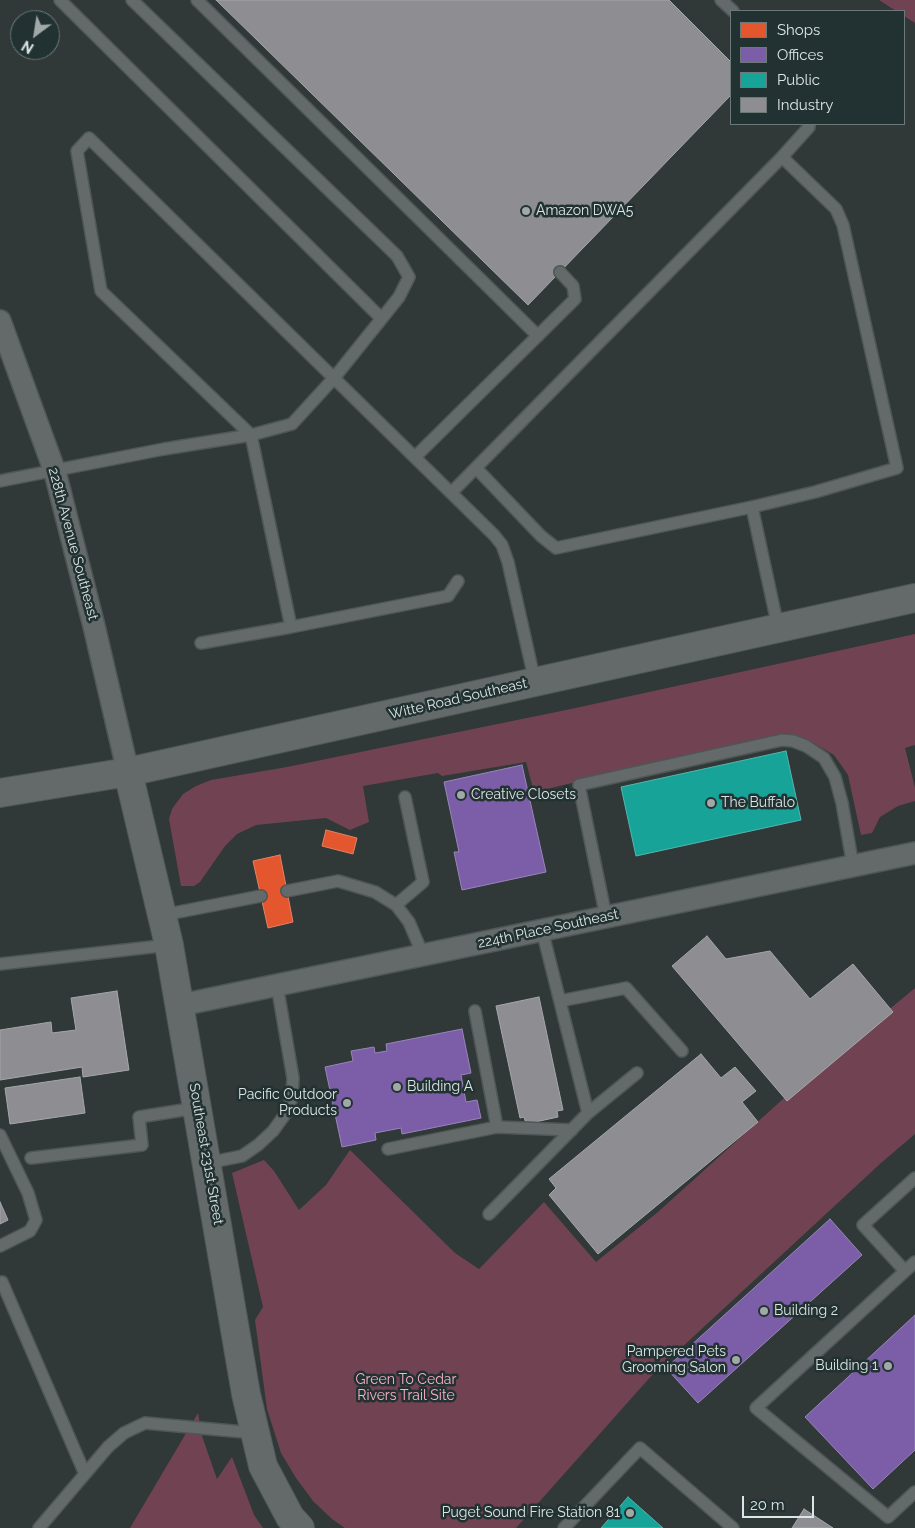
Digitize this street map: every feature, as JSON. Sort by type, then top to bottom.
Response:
[{"type":"street","name":"228th Avenue Southeast","points":[[0,321],[56,472],[128,772]]},
{"type":"street","name":"Witte Road Southeast","points":[[0,793],[128,772],[915,598]]},
{"type":"street","name":"Southeast 231st Street","points":[[128,772],[163,915],[181,1005],[246,1394],[263,1466],[290,1517],[300,1528]]},
{"type":"street","name":"224th Place Southeast","points":[[181,1005],[915,853]]},
{"type":"lane","points":[[60,0],[381,318]]},
{"type":"lane","points":[[0,482],[164,449],[251,435],[292,424],[334,378],[399,296],[410,277],[397,256],[132,0]]},
{"type":"lane","points":[[197,0],[538,336]]},
{"type":"lane","points":[[722,0],[732,10]]},
{"type":"lane","points":[[452,492],[782,157],[809,125]]},
{"type":"lane","points":[[291,627],[251,435],[101,291],[76,151],[89,138],[452,492],[502,545],[508,562],[535,682]]},
{"type":"lane","points":[[476,468],[540,536],[556,548],[815,492],[898,468],[843,226],[836,209],[782,157]]},
{"type":"lane","points":[[415,457],[575,299],[574,286],[560,272]]},
{"type":"lane","points":[[752,506],[778,627]]},
{"type":"lane","points":[[201,644],[448,596],[458,581]]},
{"type":"lane","points":[[606,917],[579,785],[782,740],[793,741],[806,746],[824,758],[835,777],[842,803],[853,866]]},
{"type":"lane","points":[[396,905],[423,882],[405,797]]},
{"type":"lane","points":[[287,891],[338,881],[375,892],[396,905],[409,922],[423,955]]},
{"type":"lane","points":[[163,915],[261,896]]},
{"type":"lane","points":[[542,930],[588,1114]]},
{"type":"lane","points":[[0,964],[169,945]]},
{"type":"lane","points":[[207,1163],[242,1156],[258,1145],[273,1131],[286,1113],[292,1098],[293,1078],[277,985]]},
{"type":"lane","points":[[560,1001],[626,988],[682,1051]]},
{"type":"lane","points":[[475,1011],[497,1127]]},
{"type":"lane","points":[[489,1214],[588,1114],[637,1073]]},
{"type":"lane","points":[[32,1158],[142,1146],[139,1117],[198,1108]]},
{"type":"lane","points":[[388,1149],[497,1127],[572,1130]]},
{"type":"lane","points":[[0,1135],[28,1193],[36,1220],[30,1231],[0,1246]]},
{"type":"lane","points":[[905,1271],[863,1225],[915,1178]]},
{"type":"lane","points":[[915,1262],[756,1408],[888,1517],[915,1492]]},
{"type":"lane","points":[[0,1283],[2,1282],[85,1474]]},
{"type":"lane","points":[[39,1528],[108,1447],[124,1433],[145,1423],[255,1433]]},
{"type":"lane","points":[[564,1528],[640,1448],[733,1528]]},
{"type":"green space","points":[[879,0],[915,0],[915,23],[905,17],[905,10],[894,10]]},
{"type":"green space","points":[[915,634],[915,745],[905,748],[915,788],[915,801],[898,806],[880,817],[872,833],[861,835],[848,775],[834,755],[810,741],[784,733],[534,792],[526,762],[442,776],[438,773],[363,786],[369,822],[350,830],[326,818],[256,825],[237,834],[225,846],[200,882],[194,886],[181,886],[169,819],[172,809],[183,794],[211,780],[287,767],[571,709]]},
{"type":"green space","name":"Green To Cedar Rivers Trail Site","points":[[915,988],[915,1134],[881,1163],[653,1374],[516,1528],[345,1528],[332,1519],[313,1501],[281,1453],[267,1409],[255,1320],[263,1307],[232,1173],[264,1160],[274,1171],[299,1210],[326,1185],[350,1150],[455,1253],[479,1269],[544,1202],[596,1262],[658,1212],[804,1080]]},
{"type":"green space","points":[[198,1413],[202,1436],[217,1479],[232,1457],[254,1515],[263,1528],[130,1528]]},
{"type":"building: Shops","points":[[326,830],[357,838],[353,854],[322,846]]},
{"type":"building: Shops","points":[[280,855],[293,922],[268,928],[253,861]]},
{"type":"building: Offices","points":[[522,765],[546,872],[462,890],[454,852],[459,852],[444,782]]},
{"type":"building: Offices","name":"Building A","points":[[462,1029],[471,1073],[461,1075],[466,1102],[477,1100],[481,1118],[402,1134],[401,1128],[375,1133],[376,1140],[342,1147],[325,1067],[353,1061],[351,1051],[374,1047],[375,1053],[387,1051],[386,1044]]},
{"type":"building: Offices","name":"Building 2","points":[[830,1219],[862,1255],[698,1403],[666,1368]]},
{"type":"building: Offices","name":"Building 1","points":[[915,1315],[915,1450],[873,1489],[805,1417]]},
{"type":"building: Public","name":"The Buffalo","points":[[786,751],[801,820],[636,856],[621,787]]},
{"type":"building: Public","name":"Puget Sound Fire Station 81","points":[[628,1497],[663,1528],[601,1528]]},
{"type":"building: Industry","name":"Amazon DWA5","points":[[216,0],[669,0],[730,61],[730,96],[528,305]]},
{"type":"building: Industry","points":[[707,936],[726,959],[770,951],[810,999],[853,964],[893,1012],[787,1101],[672,966]]},
{"type":"building: Industry","points":[[117,991],[129,1070],[83,1077],[82,1067],[0,1080],[0,1030],[51,1022],[52,1033],[76,1030],[71,998]]},
{"type":"building: Industry","points":[[539,997],[563,1110],[557,1111],[558,1117],[526,1124],[524,1117],[520,1118],[496,1006]]},
{"type":"building: Industry","points":[[701,1054],[721,1078],[735,1067],[756,1091],[742,1102],[758,1122],[598,1254],[549,1195],[556,1188],[549,1179]]},
{"type":"building: Industry","points":[[80,1077],[85,1113],[10,1124],[5,1088]]},
{"type":"building: Industry","points":[[0,1202],[8,1220],[0,1224]]},
{"type":"building: Industry","points":[[804,1509],[833,1528],[792,1528]]},
{"type":"place","name":"Amazon DWA5","points":[[526,211]]},
{"type":"place","name":"Creative Closets","points":[[461,795]]},
{"type":"place","name":"The Buffalo","points":[[711,803]]},
{"type":"place","name":"Building A","points":[[397,1087]]},
{"type":"place","name":"Pacific Outdoor Products","points":[[347,1103]]},
{"type":"place","name":"Building 2","points":[[764,1311]]},
{"type":"place","name":"Pampered Pets Grooming Salon","points":[[736,1360]]},
{"type":"place","name":"Building 1","points":[[888,1366]]},
{"type":"place","name":"Puget Sound Fire Station 81","points":[[630,1513]]}]
